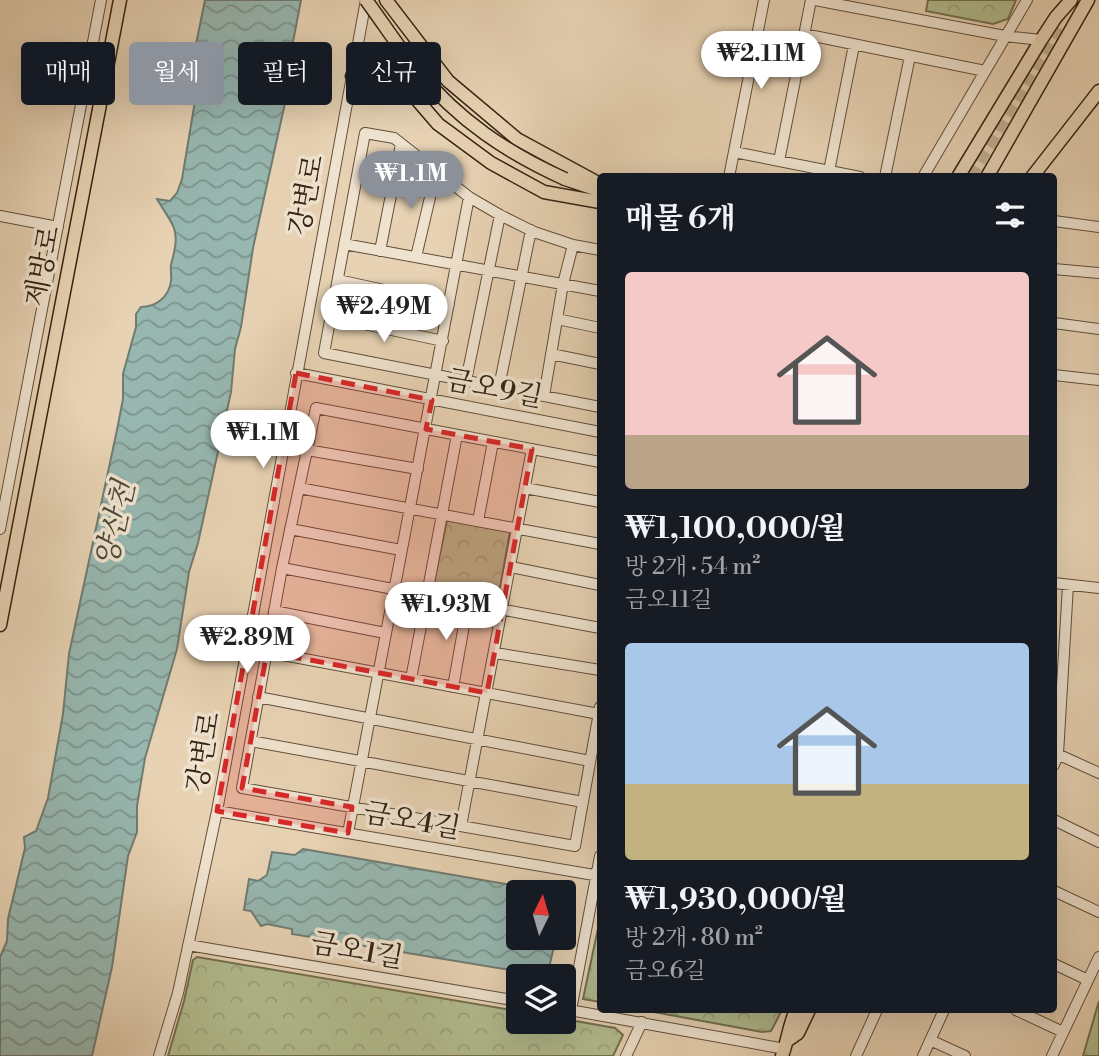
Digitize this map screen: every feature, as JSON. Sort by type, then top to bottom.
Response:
[{"type":"main road","name":"제방로","points":[[0,625],[120,0]]},
{"type":"main road","points":[[366,0],[417,69],[467,121],[506,149],[565,179],[597,190]]},
{"type":"main road","points":[[386,0],[448,81],[517,139],[597,182]]},
{"type":"main road","points":[[1073,0],[1065,25],[1087,0]]},
{"type":"main road","points":[[960,173],[1041,40],[1073,0]]},
{"type":"main road","points":[[989,173],[1087,0]]},
{"type":"main road","points":[[1035,173],[1099,92]]},
{"type":"main road","points":[[422,105],[438,124],[491,163],[544,192],[597,201]]},
{"type":"main road","points":[[785,1048],[788,1028],[795,1013]]},
{"type":"main road","points":[[785,1048],[798,1033],[808,1013]]},
{"type":"street","points":[[0,529],[101,0]]},
{"type":"street","name":"강변로","points":[[358,42],[366,0]]},
{"type":"street","points":[[730,173],[764,0]]},
{"type":"street","points":[[779,161],[813,0],[1005,36],[1041,40]]},
{"type":"street","points":[[925,173],[1027,0]]},
{"type":"street","points":[[804,34],[985,71]]},
{"type":"street","points":[[829,170],[855,45]]},
{"type":"street","points":[[886,173],[910,56]]},
{"type":"street","name":"강변로","points":[[159,1056],[178,993],[216,811],[347,105]]},
{"type":"street","points":[[597,249],[573,245],[500,215],[469,197],[394,138],[365,133],[324,353],[597,406]]},
{"type":"street","points":[[380,251],[401,144]]},
{"type":"street","points":[[734,152],[842,173]]},
{"type":"street","points":[[416,257],[436,173]]},
{"type":"street","points":[[348,833],[469,197]]},
{"type":"street","points":[[466,381],[500,215]]},
{"type":"street","points":[[0,216],[58,227]]},
{"type":"street","points":[[1057,222],[1099,227]]},
{"type":"street","points":[[499,387],[531,230]]},
{"type":"street","points":[[344,244],[597,290]]},
{"type":"street","points":[[544,396],[573,245]]},
{"type":"street","points":[[1057,269],[1099,273]]},
{"type":"street","points":[[338,280],[449,304]]},
{"type":"street","points":[[331,317],[443,341]]},
{"type":"street","points":[[557,319],[597,327]]},
{"type":"street","points":[[1057,323],[1099,329]]},
{"type":"street","points":[[551,354],[597,363]]},
{"type":"street","name":"금오9길","points":[[296,373],[597,431]]},
{"type":"street","points":[[1057,375],[1099,380]]},
{"type":"street","points":[[597,461],[316,408],[282,568],[242,788],[575,846],[597,725]]},
{"type":"street","points":[[411,679],[457,435]]},
{"type":"street","points":[[478,521],[492,442]]},
{"type":"street","points":[[461,826],[532,449]]},
{"type":"street","points":[[307,450],[418,468]]},
{"type":"street","points":[[299,488],[597,543]]},
{"type":"street","points":[[525,488],[597,501]]},
{"type":"street","points":[[290,529],[401,550]]},
{"type":"street","points":[[511,567],[597,584]]},
{"type":"street","points":[[282,568],[597,627]]},
{"type":"street","points":[[1057,583],[1099,588]]},
{"type":"street","points":[[1057,739],[1068,584]]},
{"type":"street","points":[[453,687],[468,603]]},
{"type":"street","points":[[274,611],[385,634]]},
{"type":"street","points":[[267,652],[487,693],[597,710]]},
{"type":"street","points":[[495,653],[597,670]]},
{"type":"street","points":[[258,698],[590,761]]},
{"type":"street","points":[[251,741],[583,802]]},
{"type":"street","points":[[1057,753],[1099,773]]},
{"type":"street","name":"금오4길","points":[[216,811],[597,875]]},
{"type":"street","points":[[1057,821],[1099,842]]},
{"type":"street","points":[[576,970],[597,879]]},
{"type":"street","points":[[1057,892],[1099,912]]},
{"type":"street","name":"금오1길","points":[[188,945],[506,999]]},
{"type":"street","points":[[1052,1056],[1099,957]]},
{"type":"street","points":[[1057,965],[1088,980]]},
{"type":"street","points":[[576,1011],[785,1048]]},
{"type":"street","points":[[856,1056],[876,1013]]},
{"type":"street","points":[[923,1056],[943,1013]]},
{"type":"street","points":[[1022,1013],[1063,1032]]},
{"type":"street","points":[[626,1056],[642,1022]]},
{"type":"street","points":[[930,1040],[965,1056]]},
{"type":"highlighted area","points":[[296,373],[432,400],[426,429],[532,449],[487,693],[267,652],[242,788],[352,807],[348,833],[217,811]]},
{"type":"green space","points":[[928,0],[1016,0],[1008,19],[993,24],[926,11]]},
{"type":"green space","points":[[447,520],[510,531],[497,605],[432,592]]},
{"type":"green space","points":[[597,933],[597,1001],[583,999]]},
{"type":"green space","points":[[197,957],[506,1009],[506,1034],[576,1034],[576,1021],[615,1028],[623,1035],[613,1056],[168,1056],[193,960]]},
{"type":"green space","points":[[1099,1001],[1099,1056],[1083,1056]]},
{"type":"green space","points":[[659,1013],[780,1013],[771,1031],[762,1032]]},
{"type":"water","name":"양산천","points":[[205,0],[301,0],[293,42],[238,42],[238,105],[284,105],[253,248],[235,349],[231,392],[198,543],[189,572],[177,649],[145,758],[137,806],[137,832],[128,856],[112,967],[92,1056],[0,1056],[0,957],[7,941],[8,919],[25,848],[24,837],[36,831],[48,798],[63,714],[69,654],[117,430],[123,399],[123,374],[136,327],[136,314],[141,307],[161,300],[170,287],[175,233],[157,199],[170,201],[177,193],[182,179],[194,105],[224,105],[224,42],[196,42]]},
{"type":"water","points":[[303,849],[506,884],[506,950],[553,950],[550,964],[506,964],[506,969],[292,934],[292,929],[267,924],[261,926],[251,911],[244,910],[249,879],[258,881],[267,875],[272,852],[295,855]]},
{"type":"tunnel","points":[[972,173],[1062,23]]}]
